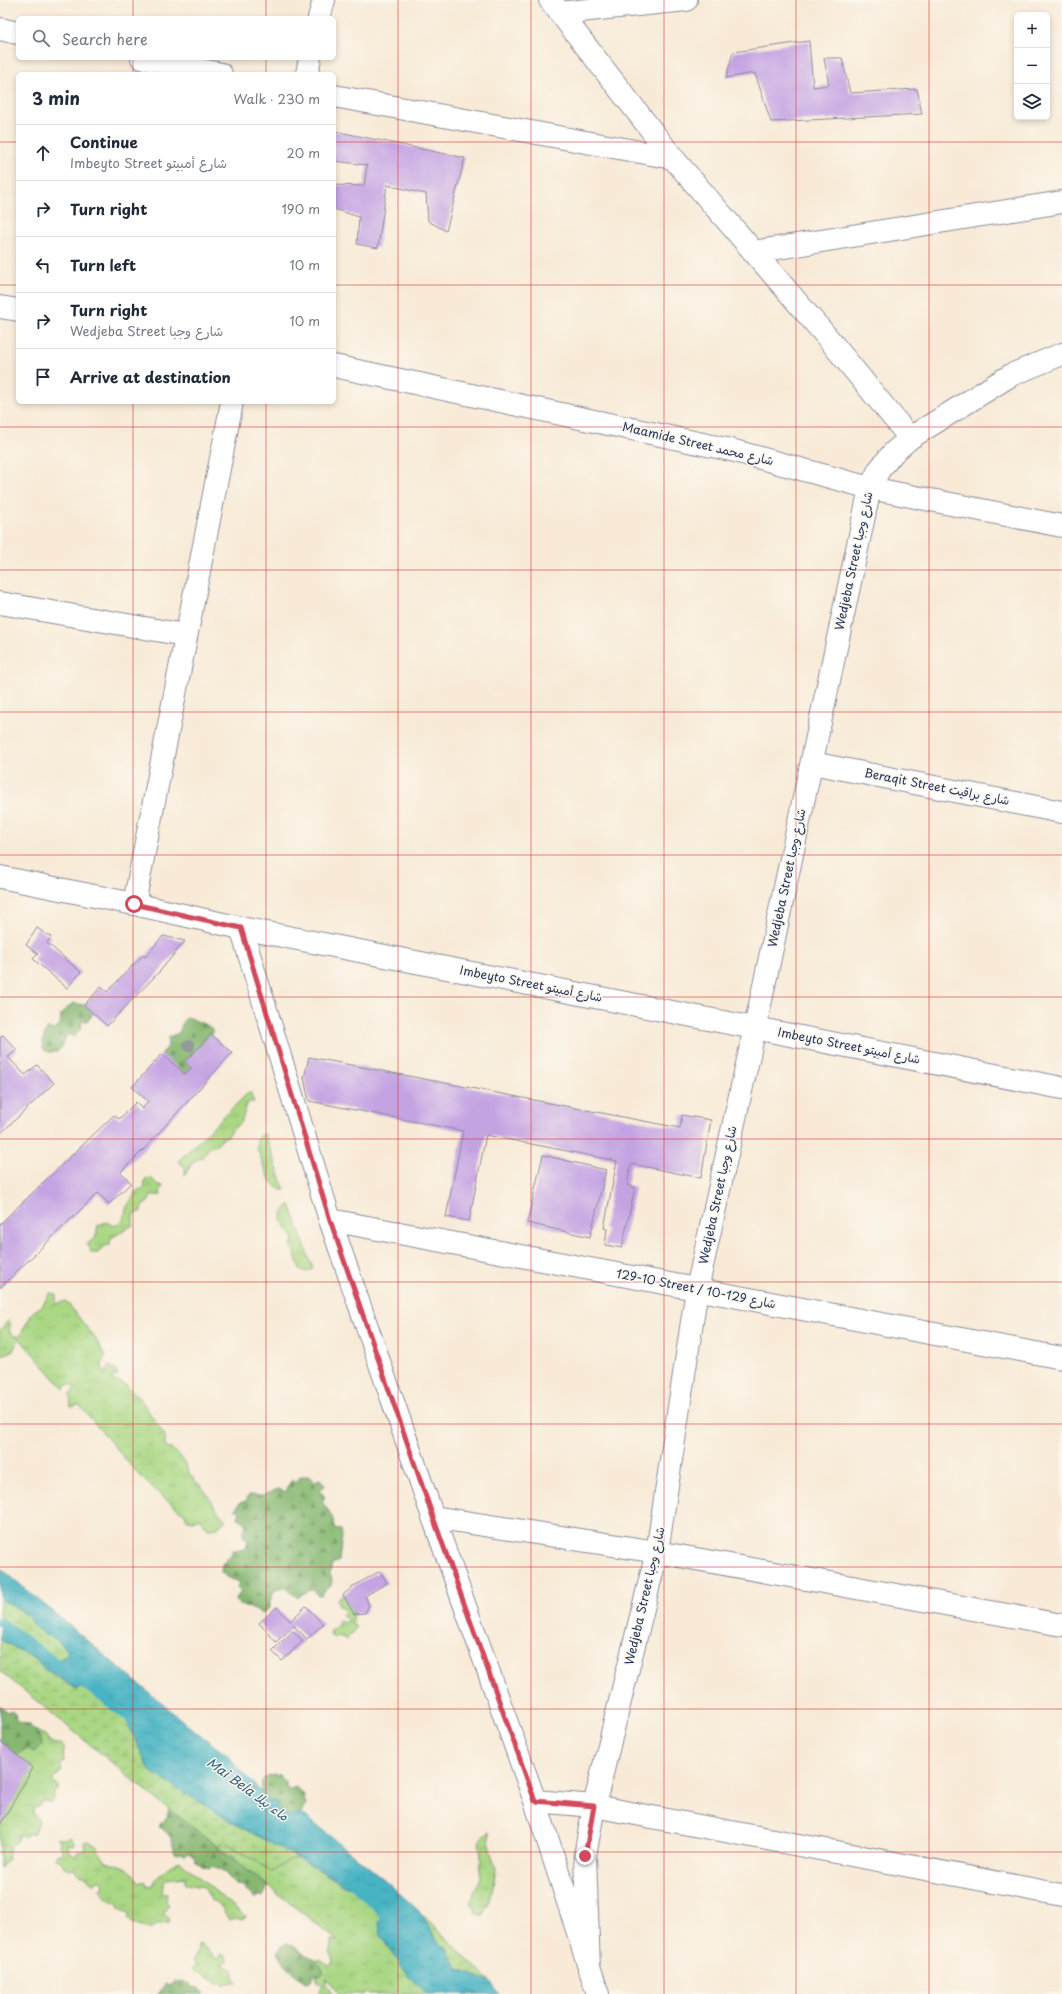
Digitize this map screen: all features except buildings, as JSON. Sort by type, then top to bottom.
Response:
[{"type":"street","points":[[320,16],[324,0]]},
{"type":"street","points":[[555,6],[686,0]]},
{"type":"street","points":[[555,6],[673,158],[827,337],[910,438]]},
{"type":"street","points":[[0,29],[16,33]]},
{"type":"street","points":[[152,60],[211,72]]},
{"type":"street","points":[[307,72],[310,60]]},
{"type":"street","points":[[336,96],[673,158]]},
{"type":"street","points":[[753,252],[1062,202]]},
{"type":"street","points":[[0,307],[16,310]]},
{"type":"street","name":"Wedjeba Street شارع وجبا","points":[[589,1969],[585,1856],[594,1806],[657,1552],[697,1289],[755,1028],[870,488],[879,470],[893,453],[910,438],[1011,375],[1062,354]]},
{"type":"street","name":"Maamide Street شارع محمد","points":[[336,366],[730,450],[870,488],[1062,526]]},
{"type":"street","points":[[134,904],[185,635],[232,404]]},
{"type":"street","points":[[0,603],[185,635]]},
{"type":"street","name":"Beraqit Street شارع براقيت","points":[[812,763],[1062,812]]},
{"type":"street","name":"Imbeyto Street شارع أمبيتو","points":[[0,877],[134,904],[241,928],[1062,1088]]},
{"type":"street","points":[[241,928],[330,1220],[433,1517],[535,1801],[598,1994]]},
{"type":"street","name":"129-10 Street / شارع 129-10","points":[[330,1220],[1062,1358]]},
{"type":"street","points":[[433,1517],[657,1552],[1062,1625]]},
{"type":"street","points":[[535,1801],[594,1806],[1062,1895]]},
{"type":"green space","points":[[73,1003],[84,1005],[93,1013],[88,1021],[82,1021],[81,1028],[74,1037],[67,1034],[62,1047],[57,1052],[49,1052],[44,1050],[43,1039],[48,1028],[54,1030],[60,1025],[61,1014]]},
{"type":"green space","points":[[187,1018],[191,1018],[207,1025],[212,1029],[212,1040],[215,1046],[185,1074],[164,1062],[162,1054],[168,1044],[168,1037],[179,1033],[183,1021]]},
{"type":"green space","points":[[250,1091],[254,1102],[248,1102],[241,1123],[230,1131],[228,1136],[221,1139],[218,1144],[209,1148],[202,1157],[193,1162],[185,1175],[185,1168],[178,1161]]},
{"type":"green space","points":[[265,1134],[285,1190],[280,1190],[271,1182],[257,1149],[257,1140],[261,1135]]},
{"type":"green space","points":[[151,1178],[158,1185],[163,1186],[160,1191],[161,1195],[152,1195],[148,1202],[143,1205],[140,1212],[133,1215],[133,1225],[111,1238],[110,1245],[104,1246],[98,1253],[91,1253],[90,1247],[86,1245],[96,1237],[98,1225],[107,1222],[113,1226],[121,1222],[124,1218],[126,1208],[135,1194],[138,1190],[144,1188],[145,1180]]},
{"type":"green space","points":[[290,1204],[313,1269],[306,1272],[300,1269],[291,1244],[294,1238],[287,1229],[282,1217],[285,1209]]},
{"type":"green space","points":[[50,1293],[56,1294],[56,1304],[66,1301],[95,1338],[105,1356],[102,1365],[104,1375],[109,1366],[115,1369],[118,1376],[112,1377],[113,1381],[126,1385],[141,1400],[165,1436],[165,1446],[180,1455],[191,1476],[204,1490],[219,1513],[226,1520],[218,1528],[208,1529],[199,1518],[193,1521],[187,1520],[185,1514],[159,1494],[137,1473],[79,1405],[71,1407],[70,1395],[75,1388],[70,1384],[64,1389],[19,1338],[13,1351],[0,1356],[0,1330],[8,1321],[11,1324],[9,1330],[12,1335],[19,1337],[33,1312],[42,1306]]},
{"type":"green space","points":[[301,1476],[311,1476],[314,1481],[320,1479],[325,1485],[320,1491],[325,1497],[322,1502],[330,1514],[335,1528],[341,1530],[342,1537],[339,1561],[332,1564],[330,1574],[332,1579],[331,1586],[324,1591],[322,1595],[317,1595],[314,1590],[310,1590],[297,1597],[285,1588],[275,1590],[270,1601],[270,1608],[262,1613],[240,1604],[235,1600],[241,1592],[237,1587],[240,1582],[226,1577],[221,1572],[222,1564],[231,1556],[232,1550],[246,1549],[248,1540],[243,1536],[246,1526],[243,1520],[238,1518],[240,1511],[235,1509],[240,1503],[246,1501],[249,1495],[263,1495],[278,1489],[286,1492],[292,1480],[296,1482]]},
{"type":"green space","points":[[343,1595],[354,1614],[351,1623],[356,1627],[353,1633],[349,1635],[347,1640],[339,1636],[335,1639],[330,1635],[331,1630],[337,1626],[339,1620],[344,1622],[349,1620],[342,1615],[346,1611],[338,1605],[337,1599]]},
{"type":"green space","points":[[0,1600],[13,1605],[30,1617],[35,1627],[46,1635],[56,1639],[68,1651],[66,1656],[55,1662],[0,1622]]},
{"type":"green space","points":[[0,1639],[36,1658],[43,1668],[77,1689],[85,1684],[123,1713],[233,1823],[300,1858],[289,1860],[272,1872],[226,1842],[216,1845],[160,1802],[0,1671]]},
{"type":"green space","points":[[0,1706],[7,1713],[12,1711],[16,1715],[16,1720],[21,1723],[29,1724],[41,1739],[42,1746],[34,1752],[27,1748],[16,1755],[0,1741]]},
{"type":"green space","points":[[32,1729],[45,1735],[49,1741],[63,1746],[64,1762],[60,1765],[62,1771],[52,1780],[59,1786],[57,1791],[54,1793],[52,1802],[42,1802],[38,1807],[34,1807],[33,1813],[39,1821],[33,1834],[28,1834],[25,1838],[20,1835],[17,1842],[10,1845],[8,1859],[0,1868],[0,1825],[16,1755],[27,1748],[39,1735]]},
{"type":"green space","points":[[279,1775],[286,1782],[286,1787],[289,1790],[295,1787],[303,1793],[306,1806],[301,1813],[289,1817],[281,1812],[275,1801],[270,1802],[261,1793],[264,1778]]},
{"type":"green space","points":[[169,1809],[268,1886],[263,1897],[259,1896],[256,1899],[244,1889],[244,1886],[236,1885],[225,1873],[212,1866],[210,1868],[204,1867],[195,1861],[194,1856],[189,1852],[185,1855],[179,1853],[176,1854],[170,1836],[158,1826],[167,1817]]},
{"type":"green space","points":[[489,1832],[490,1850],[496,1869],[490,1901],[482,1916],[475,1910],[474,1905],[470,1904],[480,1877],[481,1855],[479,1843],[482,1837]]},
{"type":"green space","points":[[56,1837],[65,1839],[70,1837],[74,1842],[74,1845],[66,1844],[69,1848],[68,1852],[77,1857],[77,1852],[85,1850],[84,1842],[89,1841],[96,1846],[106,1862],[130,1870],[139,1883],[145,1881],[147,1885],[152,1886],[167,1868],[180,1861],[246,1917],[242,1920],[237,1918],[229,1920],[220,1905],[211,1900],[204,1887],[185,1884],[185,1877],[166,1879],[163,1883],[162,1893],[167,1894],[166,1901],[169,1905],[164,1912],[169,1918],[170,1923],[158,1924],[151,1930],[131,1921],[128,1918],[130,1914],[119,1909],[117,1902],[107,1898],[103,1894],[100,1889],[104,1886],[103,1882],[97,1880],[94,1884],[84,1875],[79,1875],[74,1868],[69,1869],[63,1866],[61,1861],[56,1859],[56,1855],[61,1854],[62,1850],[59,1846],[60,1841]]},
{"type":"green space","points":[[225,1842],[272,1872],[289,1860],[300,1858],[344,1886],[357,1889],[384,1914],[380,1935],[409,1977],[428,1994],[400,1994],[396,1991],[395,1994],[369,1994],[366,1992],[364,1994],[339,1994],[332,1984],[326,1979],[326,1984],[332,1994],[320,1994],[319,1992],[323,1985],[318,1982],[316,1975],[319,1976],[317,1961],[320,1959],[329,1965],[333,1963],[329,1952],[331,1940],[338,1941],[216,1845]]},
{"type":"green space","points":[[420,1912],[491,1982],[458,1969],[446,1948],[441,1947]]},
{"type":"green space","points":[[288,1943],[317,1961],[322,1970],[322,1975],[313,1975],[313,1980],[309,1983],[290,1970],[282,1962],[278,1953],[284,1944]]},
{"type":"green space","points":[[198,1944],[203,1946],[217,1958],[221,1954],[226,1957],[227,1962],[221,1964],[234,1970],[234,1979],[237,1983],[223,1984],[211,1980],[202,1973],[195,1972],[192,1969],[195,1964],[193,1961],[198,1952]]},
{"type":"green space","points":[[184,1981],[192,1987],[200,1988],[204,1994],[158,1994],[165,1984],[169,1986],[176,1982]]},
{"type":"water","points":[[3,1570],[190,1727],[228,1756],[270,1802],[279,1802],[278,1807],[281,1812],[289,1817],[301,1813],[385,1880],[420,1912],[441,1947],[446,1948],[458,1969],[491,1982],[500,1994],[428,1994],[409,1977],[380,1935],[379,1921],[384,1914],[357,1889],[344,1886],[324,1872],[233,1823],[150,1771],[123,1713],[85,1684],[77,1689],[43,1667],[36,1658],[0,1639],[0,1622],[55,1662],[66,1656],[68,1651],[56,1639],[46,1635],[35,1627],[30,1617],[13,1605],[0,1600],[0,1572]]},
{"type":"waterway","name":"Mai Bela ماء بيلا","points":[[0,1622],[56,1663]]},
{"type":"waterway","name":"Mai Bela ماء بيلا","points":[[74,1676],[130,1718]]},
{"type":"waterway","name":"Mai Bela ماء بيلا","points":[[350,1881],[392,1921]]},
{"type":"route","points":[[134,904],[241,928],[330,1220],[433,1517],[535,1801],[594,1806],[585,1856]]}]
